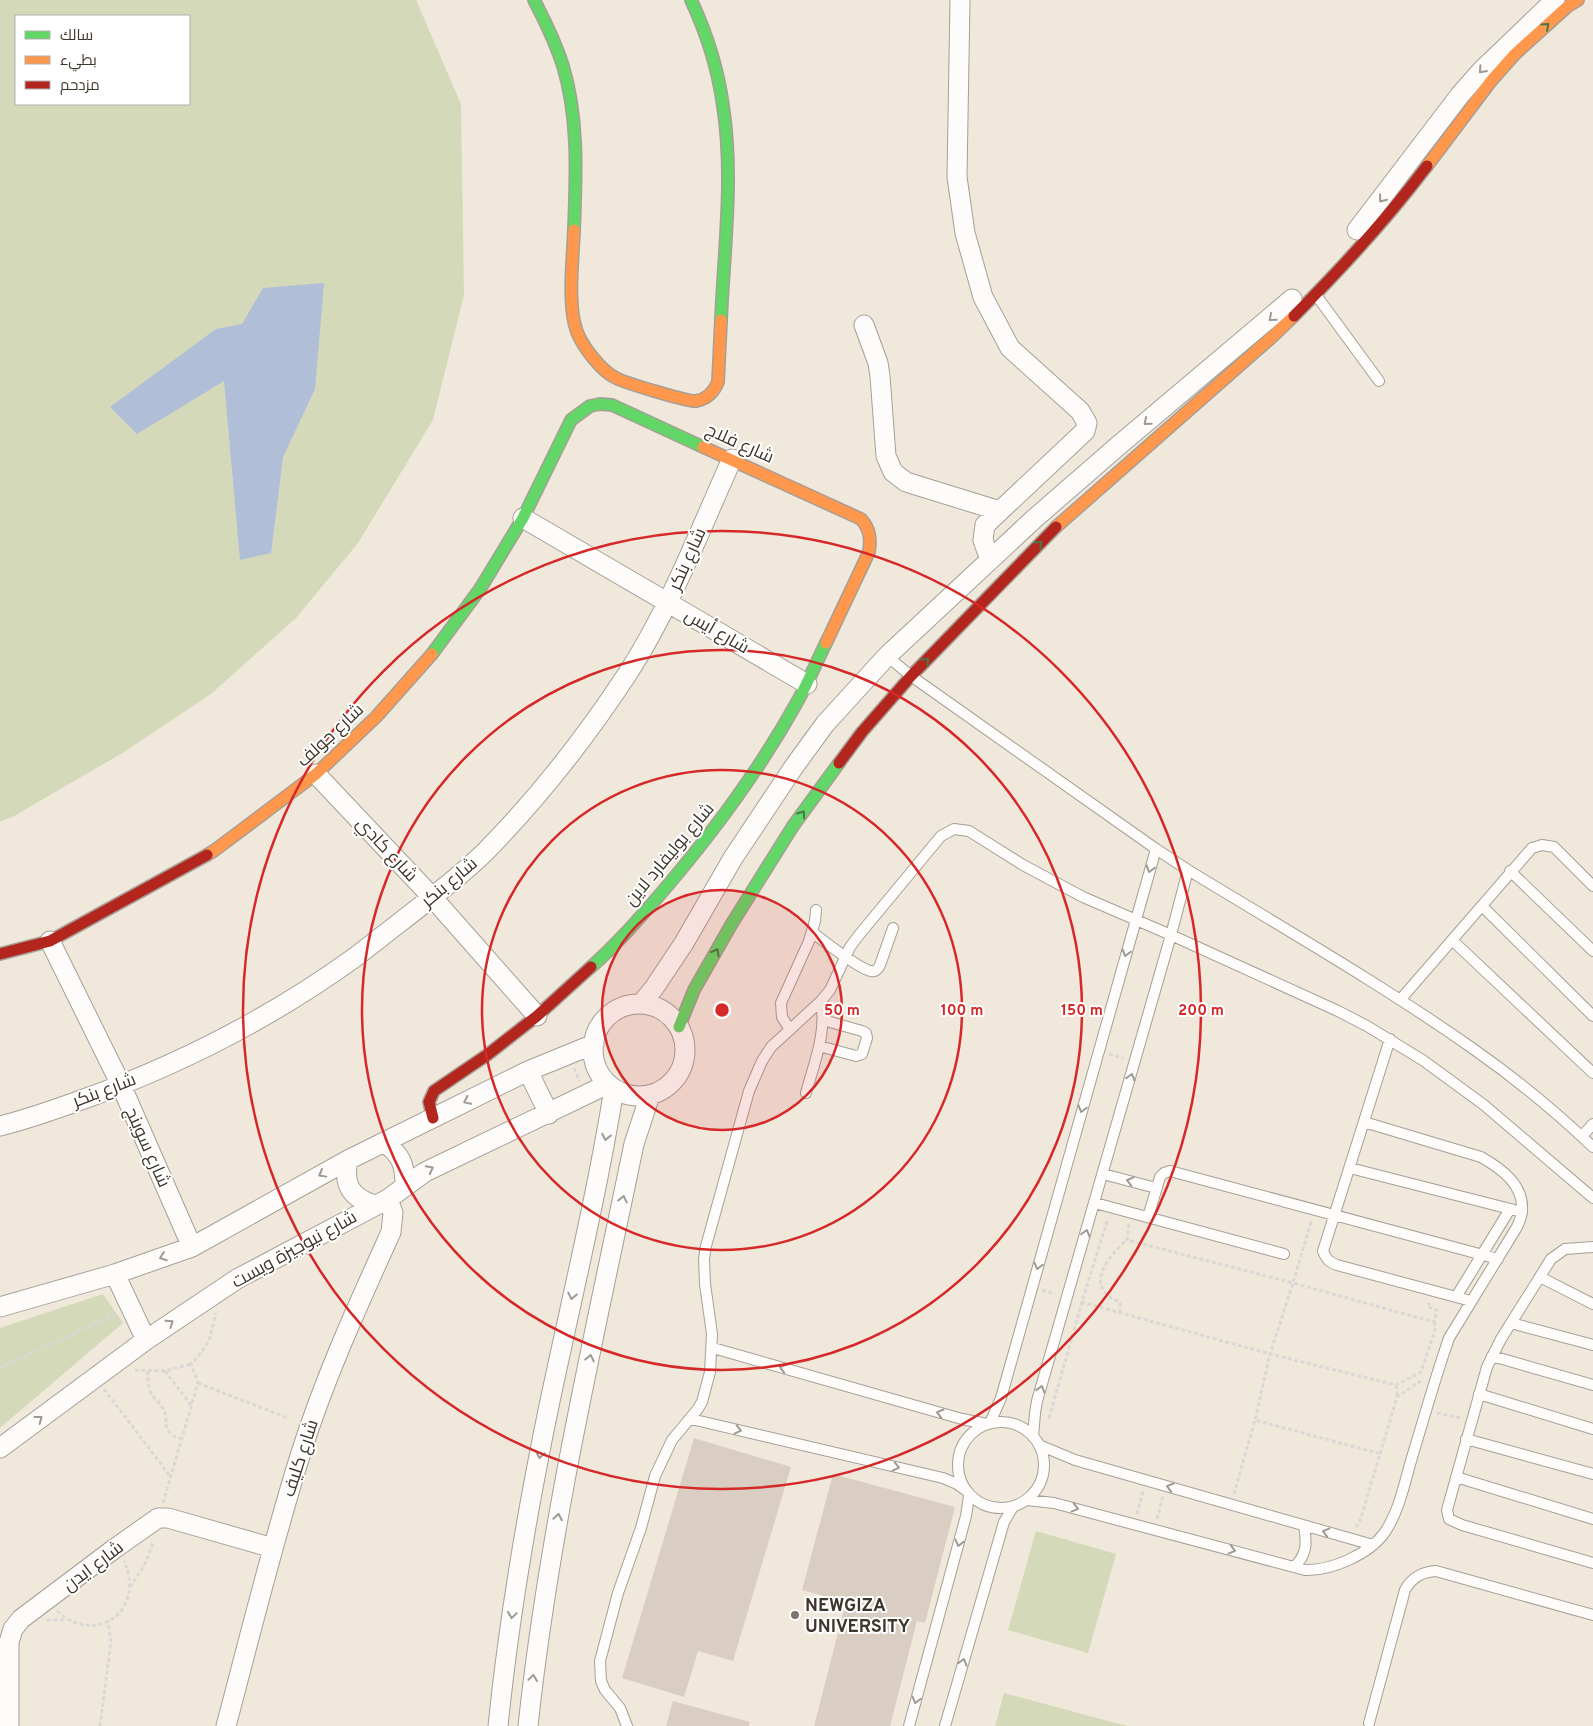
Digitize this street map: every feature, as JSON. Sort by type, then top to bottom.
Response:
[{"type":"street","points":[[534,0],[563,67],[573,116],[576,166],[572,304],[578,332],[590,354],[615,378],[691,402],[708,397],[713,393],[718,382],[728,172],[727,133],[720,84],[704,30],[690,0]]},
{"type":"street","points":[[960,0],[957,177],[965,233],[983,297],[1010,348],[1080,411],[1087,423],[1085,431],[985,525],[983,533],[985,548],[990,560]]},
{"type":"street","points":[[641,1004],[684,943],[733,858],[825,724],[887,656],[990,560],[1118,446],[1279,312],[1311,281],[1367,218],[1460,95],[1482,70],[1554,0]]},
{"type":"street","points":[[679,1027],[690,998],[705,970],[751,892],[799,818],[862,732],[911,676],[1047,535],[1272,337],[1316,294],[1401,200],[1468,109],[1515,54],[1568,6],[1578,0]]},
{"type":"street","points":[[864,325],[876,357],[880,376],[886,456],[893,472],[906,482],[916,486],[1000,511]]},
{"type":"street","name":"شارع فلاج","points":[[571,420],[590,406],[600,404],[612,405],[861,519],[867,526],[870,534],[869,552]]},
{"type":"street","name":"شارع جولف","points":[[0,954],[50,941],[215,850],[316,774],[376,717],[431,655],[480,589],[523,518],[571,420]]},
{"type":"street","name":"شارع بنكر","points":[[0,1126],[25,1120],[121,1085],[195,1052],[276,1009],[353,959],[432,897],[484,852],[538,796],[586,735],[630,670],[667,602],[732,459]]},
{"type":"street","name":"شارع أيس","points":[[523,518],[807,684]]},
{"type":"street","name":"شارع بوليفارد لاين","points":[[433,1118],[429,1102],[431,1094],[487,1055],[537,1016],[597,962],[686,865],[726,813],[798,703],[869,552]]},
{"type":"street","name":"شارع كادي","points":[[316,774],[432,897],[537,1016]]},
{"type":"street","name":"شارع سوينج","points":[[50,941],[121,1085],[192,1247]]},
{"type":"street","points":[[684,943],[692,959],[705,970]]},
{"type":"street","points":[[641,1004],[656,1007],[669,1015],[679,1027],[685,1047],[684,1058],[676,1077],[669,1085],[650,1095],[626,1094],[611,1087],[598,1070],[595,1061],[594,1044],[597,1033],[602,1023],[610,1015],[624,1007],[641,1004]]},
{"type":"street","points":[[0,1307],[114,1274],[192,1247],[348,1160],[528,1071],[594,1044]]},
{"type":"street","points":[[487,1055],[502,1084]]},
{"type":"street","points":[[528,1071],[548,1114]]},
{"type":"street","points":[[498,1726],[516,1589],[548,1413],[606,1137],[611,1087]]},
{"type":"street","name":"شارع نيوجيزة ويست","points":[[0,1448],[146,1340],[237,1279],[381,1202],[436,1166],[611,1087]]},
{"type":"street","points":[[528,1726],[544,1603],[558,1518],[634,1144],[650,1095]]},
{"type":"street","points":[[384,1142],[394,1150],[401,1160],[405,1172],[405,1186]]},
{"type":"street","points":[[348,1160],[346,1171],[347,1183],[353,1194],[363,1202],[381,1202]]},
{"type":"street","name":"شارع كليف","points":[[226,1726],[273,1548],[300,1455],[327,1378],[391,1232],[393,1213],[381,1202]]},
{"type":"street","points":[[114,1274],[146,1340]]},
{"type":"street","points":[[158,1518],[168,1518],[273,1548]]},
{"type":"street","name":"شارع ايدن","points":[[10,1726],[9,1642],[13,1629],[21,1619],[158,1518]]},
{"type":"lane","points":[[1316,294],[1379,382]]},
{"type":"lane","points":[[887,656],[911,676],[1156,849],[1400,1000],[1474,1049],[1511,1077],[1593,1146]]},
{"type":"lane","points":[[627,1726],[620,1708],[605,1690],[601,1681],[600,1661],[618,1593],[641,1528],[650,1490],[658,1469],[672,1440],[691,1419],[705,1393],[713,1348],[704,1278],[706,1246],[754,1076],[771,1047],[821,1001],[830,990],[850,947],[941,836],[954,829],[969,831],[1052,882],[1338,1011],[1390,1039],[1484,1105],[1593,1198]]},
{"type":"lane","points":[[1400,1000],[1510,871],[1532,848],[1542,844],[1558,851],[1593,886]]},
{"type":"lane","points":[[909,1726],[966,1516],[967,1492],[957,1470],[960,1451],[970,1434],[989,1423],[1001,1398],[1156,849]]},
{"type":"lane","points":[[691,1419],[943,1478],[957,1484],[977,1502],[995,1509],[1014,1507],[1028,1500],[1034,1494],[1042,1478],[1044,1462],[1036,1441],[1035,1413],[1104,1174],[1188,870]]},
{"type":"lane","points":[[1510,871],[1593,951]]},
{"type":"lane","points":[[1482,906],[1593,1016]]},
{"type":"lane","points":[[790,1030],[782,1017],[780,1009],[782,997],[812,932],[816,910]]},
{"type":"lane","points":[[812,932],[846,957],[870,971],[876,970],[880,965],[893,928]]},
{"type":"lane","points":[[1452,940],[1593,1073]]},
{"type":"lane","points":[[806,1093],[819,1046],[823,1020],[821,1001]]},
{"type":"lane","points":[[819,1046],[856,1056],[862,1054],[867,1038],[864,1032],[823,1020]]},
{"type":"lane","points":[[1390,1039],[1323,1251],[1330,1262],[1471,1301]]},
{"type":"lane","points":[[1028,1500],[1054,1503],[1305,1570],[1322,1569],[1358,1555],[1373,1545],[1384,1533],[1399,1503],[1449,1338],[1517,1227],[1522,1212],[1520,1195],[1512,1179],[1482,1157],[1464,1150],[1364,1122]]},
{"type":"lane","points":[[1582,1136],[1593,1124]]},
{"type":"lane","points":[[1350,1168],[1522,1212]]},
{"type":"lane","points":[[1148,1217],[1160,1177],[1170,1171],[1498,1259]]},
{"type":"lane","points":[[1104,1174],[1156,1188]]},
{"type":"lane","points":[[1095,1203],[1284,1254]]},
{"type":"lane","points":[[1456,1297],[1510,1209]]},
{"type":"lane","points":[[1592,1247],[1565,1249],[1551,1259],[1492,1356],[1486,1367],[1446,1510],[1450,1520],[1462,1525],[1593,1563]]},
{"type":"lane","points":[[1540,1277],[1593,1304]]},
{"type":"lane","points":[[1511,1323],[1593,1345]]},
{"type":"lane","points":[[713,1348],[962,1419],[989,1423],[1009,1423],[1018,1426],[1036,1441],[1075,1460],[1373,1545]]},
{"type":"lane","points":[[1492,1356],[1593,1385]]},
{"type":"lane","points":[[1479,1394],[1593,1429]]},
{"type":"lane","points":[[1466,1439],[1593,1474]]},
{"type":"lane","points":[[1456,1477],[1593,1519]]},
{"type":"lane","points":[[945,1726],[1004,1522],[1014,1507]]},
{"type":"lane","points":[[1294,1567],[1304,1554],[1306,1546],[1304,1526]]},
{"type":"lane","points":[[1369,1723],[1405,1590],[1417,1576],[1423,1573],[1436,1572],[1593,1615]]},
{"type":"path","points":[[1098,1051],[1135,1062]]},
{"type":"path","points":[[1230,1505],[1255,1420],[1270,1354],[1293,1284],[1314,1209]]},
{"type":"path","points":[[1047,1426],[1082,1302],[1109,1218]]},
{"type":"path","points":[[1088,1225],[1109,1218],[1116,1220]]},
{"type":"path","points":[[1120,1312],[1120,1302],[1111,1298],[1103,1291],[1100,1277],[1105,1264],[1114,1251],[1127,1240],[1130,1224],[1122,1222]]},
{"type":"path","points":[[1127,1240],[1434,1322]]},
{"type":"path","points":[[1032,1288],[1270,1354],[1396,1385],[1421,1372],[1436,1327],[1434,1322],[1437,1310],[1428,1307],[1430,1290]]},
{"type":"path","points":[[0,1368],[130,1307]]},
{"type":"path","points":[[114,1363],[139,1371],[165,1371],[191,1364],[209,1341],[217,1310]]},
{"type":"path","points":[[130,1587],[144,1566],[153,1543],[158,1518],[198,1384],[191,1364]]},
{"type":"path","points":[[148,1371],[147,1379],[151,1394],[163,1408],[166,1427],[172,1435],[181,1439]]},
{"type":"path","points":[[165,1371],[191,1405]]},
{"type":"path","points":[[95,1378],[171,1476]]},
{"type":"path","points":[[1398,1397],[1423,1380],[1435,1381]]},
{"type":"path","points":[[198,1384],[288,1418]]},
{"type":"path","points":[[1351,1526],[1357,1526],[1360,1521],[1398,1397],[1396,1385]]},
{"type":"path","points":[[1426,1411],[1472,1421]]},
{"type":"path","points":[[1255,1420],[1380,1454]]},
{"type":"path","points":[[1134,1524],[1146,1481]]},
{"type":"path","points":[[1154,1530],[1166,1486]]},
{"type":"path","points":[[1225,1491],[1243,1496]]},
{"type":"path","points":[[49,1599],[56,1611],[74,1623],[94,1626],[108,1622],[119,1613],[127,1601],[130,1587],[130,1573],[124,1560],[114,1549]]},
{"type":"path","points":[[100,1726],[111,1640],[108,1622]]},
{"type":"green space","points":[[0,0],[416,0],[461,104],[464,295],[433,420],[358,543],[296,618],[211,694],[124,752],[14,816],[0,822]]},
{"type":"green space","points":[[103,1294],[123,1323],[0,1428],[0,1328]]},
{"type":"green space","points":[[1036,1531],[1116,1554],[1088,1653],[1008,1630]]},
{"type":"green space","points":[[1004,1693],[1127,1726],[995,1726]]},
{"type":"water","points":[[324,283],[315,389],[283,457],[271,553],[240,560],[224,381],[137,434],[110,407],[216,329],[242,324],[263,288]]},
{"type":"building","points":[[694,1438],[791,1467],[733,1661],[698,1651],[684,1697],[622,1678]]},
{"type":"building","points":[[833,1474],[955,1507],[925,1623],[917,1621],[890,1726],[814,1726],[846,1602],[802,1590]]},
{"type":"building","points":[[673,1701],[750,1722],[749,1726],[666,1726]]},
{"type":"traffic: fast","points":[[534,0],[563,66],[572,106],[575,147],[574,230]]},
{"type":"traffic: fast","points":[[691,0],[707,39],[715,65],[721,92],[726,132],[728,186],[721,320]]},
{"type":"traffic: fast","points":[[432,654],[480,589],[523,518],[571,420],[590,406],[600,404],[612,405],[703,447]]},
{"type":"traffic: fast","points":[[591,967],[617,942],[657,898],[731,805],[781,730],[804,689],[826,643]]},
{"type":"traffic: fast","points":[[679,1027],[694,990],[731,925],[793,826],[839,763]]},
{"type":"traffic: slow","points":[[1427,166],[1491,81],[1515,54],[1568,6],[1578,0]]},
{"type":"traffic: slow","points":[[574,230],[571,282],[574,321],[577,332],[588,351],[610,375],[631,384],[682,399],[691,401],[704,399],[715,389],[718,382],[721,320]]},
{"type":"traffic: slow","points":[[1056,527],[1294,316]]},
{"type":"traffic: slow","points":[[703,447],[861,519],[864,523],[869,534],[869,552],[826,643]]},
{"type":"traffic: slow","points":[[207,855],[316,774],[376,717],[432,654]]},
{"type":"traffic: jam","points":[[1294,316],[1363,243],[1427,166]]},
{"type":"traffic: jam","points":[[839,763],[862,732],[911,676],[1056,527]]},
{"type":"traffic: jam","points":[[0,954],[50,941],[207,855]]},
{"type":"traffic: jam","points":[[433,1118],[429,1102],[434,1091],[487,1055],[537,1016],[591,967]]},
{"type":"place","name":"NEWGIZA UNIVERSITY","points":[[795,1615]]}]
